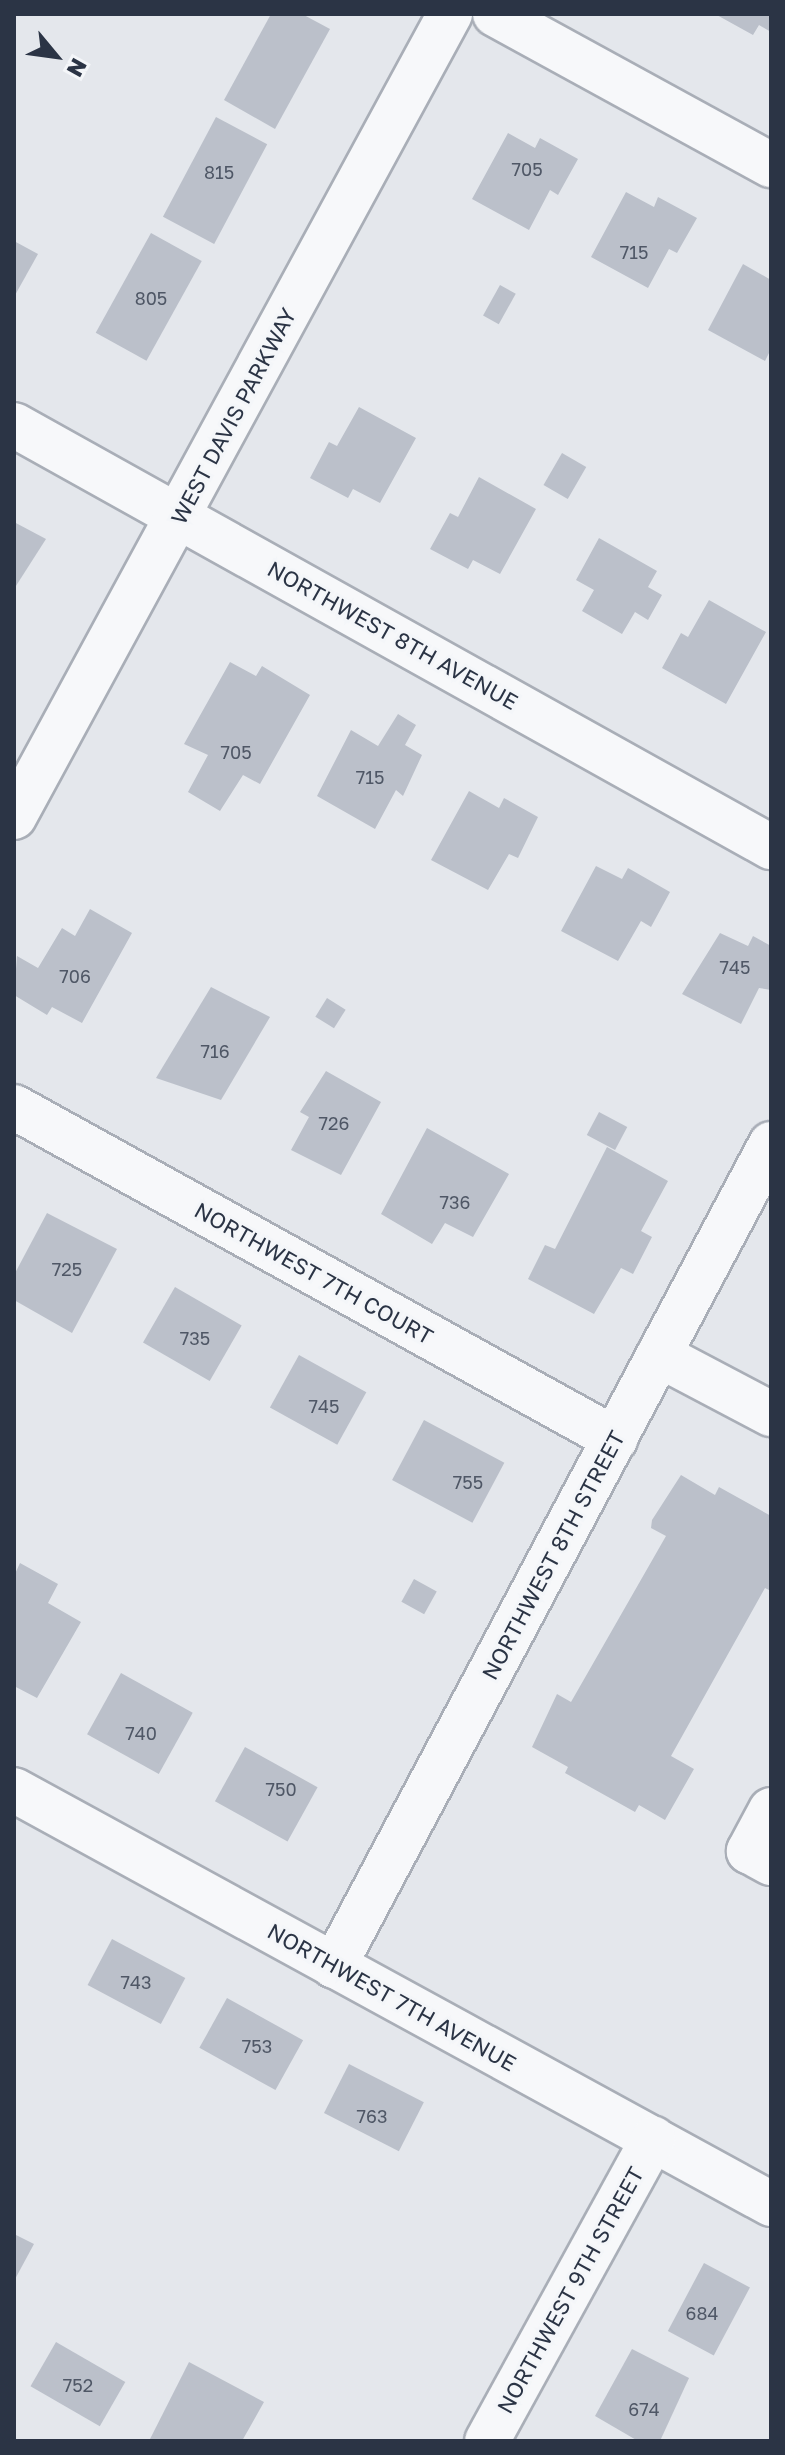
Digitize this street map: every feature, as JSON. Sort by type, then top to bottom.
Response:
[{"type":"street","name":"WEST DAVIS PARKWAY","points":[[14,817],[450,14]]},
{"type":"street","points":[[495,14],[771,165]]},
{"type":"street","name":"NORTHWEST 8TH AVENUE","points":[[14,425],[771,847]]},
{"type":"street","name":"NORTHWEST 7TH COURT","points":[[14,1107],[615,1439]]},
{"type":"street","name":"NORTHWEST 8TH STREET","points":[[334,1966],[771,1144]]},
{"type":"street","points":[[659,1355],[771,1414]]},
{"type":"street","name":"NORTHWEST 7TH AVENUE","points":[[14,1790],[771,2204]]},
{"type":"street","points":[[771,1810],[749,1851],[771,1863]]},
{"type":"street","name":"NORTHWEST 9TH STREET","points":[[487,2441],[653,2139]]},
{"type":"building","points":[[271,14],[302,14],[330,29],[275,129],[224,100]]},
{"type":"building","points":[[715,14],[771,14],[771,32],[759,25],[753,35]]},
{"type":"building","points":[[216,117],[267,144],[214,244],[163,217]]},
{"type":"building","points":[[508,133],[535,148],[540,138],[578,159],[558,195],[550,190],[529,230],[472,199]]},
{"type":"building","points":[[626,192],[654,207],[658,197],[697,218],[677,253],[669,249],[648,288],[591,257]]},
{"type":"building","points":[[151,233],[202,261],[146,361],[96,333]]},
{"type":"building","points":[[14,241],[38,254],[14,297]]},
{"type":"building","points":[[743,264],[771,280],[771,349],[765,361],[708,330]]},
{"type":"building","points":[[500,285],[516,294],[499,324],[483,316]]},
{"type":"building","points":[[359,407],[416,438],[380,503],[353,489],[348,498],[310,478],[329,442],[337,446]]},
{"type":"building","points":[[562,453],[586,467],[568,499],[544,485]]},
{"type":"building","points":[[479,477],[536,509],[500,574],[473,560],[468,569],[430,549],[450,513],[458,517]]},
{"type":"building","points":[[14,522],[46,539],[14,589]]},
{"type":"building","points":[[599,538],[657,571],[648,587],[662,595],[648,620],[635,612],[622,634],[582,611],[594,590],[576,580]]},
{"type":"building","points":[[709,600],[766,632],[726,704],[662,668],[681,633],[688,637]]},
{"type":"building","points":[[230,662],[256,676],[262,666],[310,695],[260,784],[243,775],[220,811],[188,792],[208,755],[184,744]]},
{"type":"building","points":[[398,714],[416,725],[405,745],[422,755],[403,796],[396,790],[375,829],[317,796],[351,730],[378,746]]},
{"type":"building","points":[[469,791],[499,808],[504,798],[538,817],[518,858],[509,854],[488,890],[431,860]]},
{"type":"building","points":[[596,866],[622,879],[628,868],[670,892],[651,927],[641,921],[618,961],[561,931]]},
{"type":"building","points":[[90,909],[132,933],[82,1023],[52,1007],[47,1015],[14,995],[17,956],[38,968],[62,928],[75,936]]},
{"type":"building","points":[[720,933],[748,946],[753,936],[771,946],[771,990],[759,988],[741,1024],[682,994]]},
{"type":"building","points":[[211,987],[270,1017],[221,1100],[156,1078]]},
{"type":"building","points":[[327,998],[346,1010],[334,1028],[315,1017]]},
{"type":"building","points":[[326,1071],[381,1102],[341,1175],[291,1150],[309,1117],[300,1112]]},
{"type":"building","points":[[599,1112],[627,1127],[615,1150],[587,1135]]},
{"type":"building","points":[[427,1128],[509,1174],[473,1237],[445,1223],[432,1244],[381,1214]]},
{"type":"building","points":[[607,1147],[668,1181],[641,1231],[652,1237],[633,1274],[621,1268],[594,1314],[528,1279],[545,1245],[555,1249]]},
{"type":"building","points":[[47,1213],[117,1249],[72,1333],[14,1300],[14,1275]]},
{"type":"building","points":[[175,1287],[242,1326],[210,1381],[143,1342]]},
{"type":"building","points":[[299,1355],[366,1392],[337,1445],[270,1407]]},
{"type":"building","points":[[424,1420],[504,1463],[472,1523],[392,1480]]},
{"type":"building","points":[[681,1475],[715,1495],[719,1487],[771,1516],[771,1591],[765,1588],[671,1756],[694,1769],[665,1820],[639,1805],[635,1812],[565,1773],[568,1767],[532,1747],[557,1694],[571,1702],[666,1536],[651,1528],[652,1520]]},
{"type":"building","points":[[20,1563],[58,1584],[48,1603],[81,1622],[37,1698],[14,1686],[14,1576]]},
{"type":"building","points":[[414,1579],[437,1592],[424,1614],[401,1602]]},
{"type":"building","points":[[121,1673],[193,1713],[159,1774],[87,1734]]},
{"type":"building","points":[[245,1747],[318,1787],[288,1841],[215,1801]]},
{"type":"building","points":[[112,1939],[185,1978],[161,2024],[88,1985]]},
{"type":"building","points":[[227,1998],[303,2040],[275,2090],[199,2048]]},
{"type":"building","points":[[349,2064],[424,2102],[399,2151],[324,2113]]},
{"type":"building","points":[[14,2234],[34,2244],[14,2281]]},
{"type":"building","points":[[704,2263],[750,2287],[714,2355],[668,2331]]},
{"type":"building","points":[[56,2342],[125,2382],[100,2426],[30,2386]]},
{"type":"building","points":[[632,2349],[689,2378],[660,2441],[638,2441],[595,2416]]},
{"type":"building","points":[[189,2362],[264,2402],[242,2441],[149,2441]]}]
